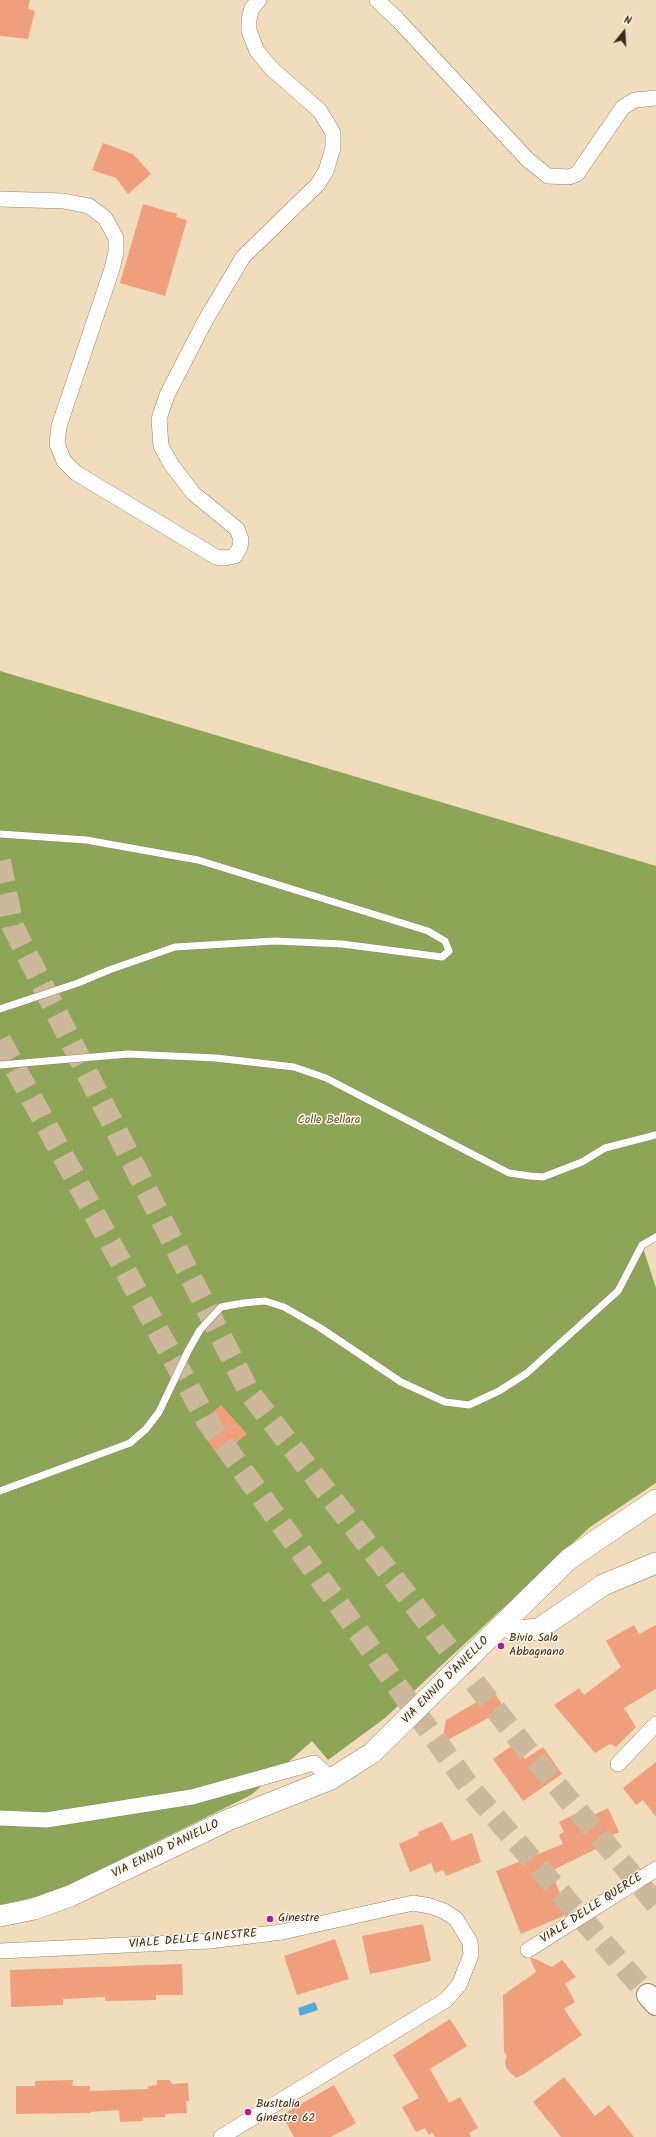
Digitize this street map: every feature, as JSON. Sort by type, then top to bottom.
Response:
[{"type":"street","points":[[0,200],[63,201],[89,206],[105,218],[116,238],[116,252],[112,269],[59,426],[57,444],[64,461],[76,473],[216,557],[225,558],[235,556],[240,547],[241,539],[237,529],[193,493],[171,464],[161,446],[159,419],[168,395],[205,321],[242,257],[318,184],[326,171],[333,148],[333,133],[320,111],[272,69],[257,51],[249,31],[249,25],[252,8],[259,0]]},
{"type":"street","points":[[377,0],[398,20],[528,160],[548,176],[569,177],[577,174],[623,107],[636,100],[656,98]]},
{"type":"street","name":"VIA ENNIO D'ANIELLO","points":[[0,1916],[34,1909],[70,1896],[228,1820],[331,1779],[372,1753],[569,1559],[656,1500]]},
{"type":"street","points":[[503,1625],[517,1631],[538,1629],[603,1585],[653,1564]]},
{"type":"street","points":[[618,1764],[656,1724]]},
{"type":"street","points":[[0,1818],[46,1820],[192,1797],[314,1763],[331,1779]]},
{"type":"street","name":"VIALE DELLE QUERCE","points":[[528,1950],[656,1868]]},
{"type":"street","name":"VIALE DELLE GINESTRE","points":[[0,1951],[210,1941],[282,1932],[413,1903],[430,1906],[444,1911],[456,1919],[470,1942],[471,1955],[459,1985],[446,2000],[221,2137]]},
{"type":"lane","points":[[0,834],[86,840],[198,860],[428,931],[446,941],[449,951],[442,957],[342,944],[275,941],[175,947],[109,970],[78,983],[0,1009]]},
{"type":"lane","points":[[0,1065],[128,1054],[216,1058],[294,1068],[326,1078],[509,1173],[530,1176],[543,1177],[582,1162],[605,1148],[656,1134]]},
{"type":"lane","points":[[0,1491],[130,1443],[146,1429],[159,1412],[200,1330],[221,1307],[265,1301],[284,1307],[319,1327],[401,1382],[445,1402],[469,1405],[499,1391],[527,1373],[618,1291],[642,1245],[656,1237]]},
{"type":"green space","name":"Colle Bellara","points":[[0,671],[656,866],[656,1237],[642,1245],[656,1288],[656,1483],[590,1527],[385,1718],[328,1760],[312,1741],[251,1795],[53,1893],[0,1905]]},
{"type":"water","points":[[315,2002],[318,2010],[300,2016],[298,2008]]},
{"type":"building","points":[[0,0],[30,0],[28,9],[35,11],[28,39],[0,36]]},
{"type":"building","points":[[103,143],[133,154],[151,174],[128,194],[116,178],[92,170]]},
{"type":"building","points":[[143,204],[177,214],[176,217],[187,220],[165,296],[120,283]]},
{"type":"building","points":[[221,1405],[247,1434],[219,1457],[204,1436],[204,1429],[207,1425],[204,1420]]},
{"type":"building","points":[[634,1625],[639,1634],[656,1625],[656,1689],[624,1708],[636,1727],[616,1747],[610,1744],[595,1753],[554,1705],[579,1688],[584,1695],[621,1667],[606,1641]]},
{"type":"building","points":[[494,1692],[505,1709],[442,1743],[446,1720]]},
{"type":"building","points":[[514,1744],[525,1759],[543,1747],[562,1774],[523,1801],[493,1759]]},
{"type":"building","points":[[656,1762],[656,1817],[643,1800],[636,1805],[623,1788]]},
{"type":"building","points":[[608,1808],[619,1832],[594,1844],[596,1849],[551,1871],[568,1914],[521,1934],[496,1871],[563,1844],[559,1835],[564,1832],[559,1822],[575,1814],[578,1822]]},
{"type":"building","points":[[442,1822],[452,1841],[472,1833],[481,1862],[446,1876],[443,1870],[435,1873],[431,1863],[410,1872],[399,1844],[419,1835],[418,1832]]},
{"type":"building","points":[[423,1924],[431,1961],[370,1974],[362,1936]]},
{"type":"building","points":[[335,1939],[349,1979],[297,1995],[284,1956]]},
{"type":"building","points":[[530,1958],[552,1967],[562,1960],[576,1977],[565,1984],[575,2002],[564,2009],[582,2035],[516,2078],[506,2068],[505,2062],[507,2056],[504,2051],[503,1995],[536,1972]]},
{"type":"building","points":[[182,1964],[183,1995],[156,1995],[156,2000],[105,2001],[105,1997],[63,1999],[63,2005],[11,2007],[10,1970]]},
{"type":"building","points":[[450,2019],[467,2046],[430,2069],[449,2103],[460,2097],[478,2128],[469,2133],[471,2137],[435,2137],[432,2132],[429,2135],[425,2128],[416,2132],[402,2107],[419,2098],[393,2055]]},
{"type":"building","points":[[564,2077],[595,2116],[609,2105],[634,2137],[561,2137],[533,2102]]},
{"type":"building","points":[[73,2080],[72,2086],[90,2086],[90,2091],[148,2089],[148,2086],[157,2085],[157,2080],[170,2080],[172,2084],[188,2083],[189,2101],[186,2101],[187,2113],[165,2114],[165,2117],[143,2118],[143,2121],[120,2122],[119,2110],[90,2113],[16,2114],[16,2086],[35,2086],[35,2081]]},
{"type":"building","points":[[334,2085],[356,2123],[331,2137],[294,2137],[282,2115]]},
{"type":"tunnel","points":[[0,861],[13,927],[249,1392],[527,1750],[656,1904]]},
{"type":"tunnel","points":[[0,1040],[207,1421],[471,1789],[648,1995]]},
{"type":"place","name":"Bivio Sala Abbagnano","points":[[501,1646]]},
{"type":"place","name":"Ginestre","points":[[270,1919]]},
{"type":"place","name":"BusItalia Ginestre 62","points":[[248,2112]]}]
